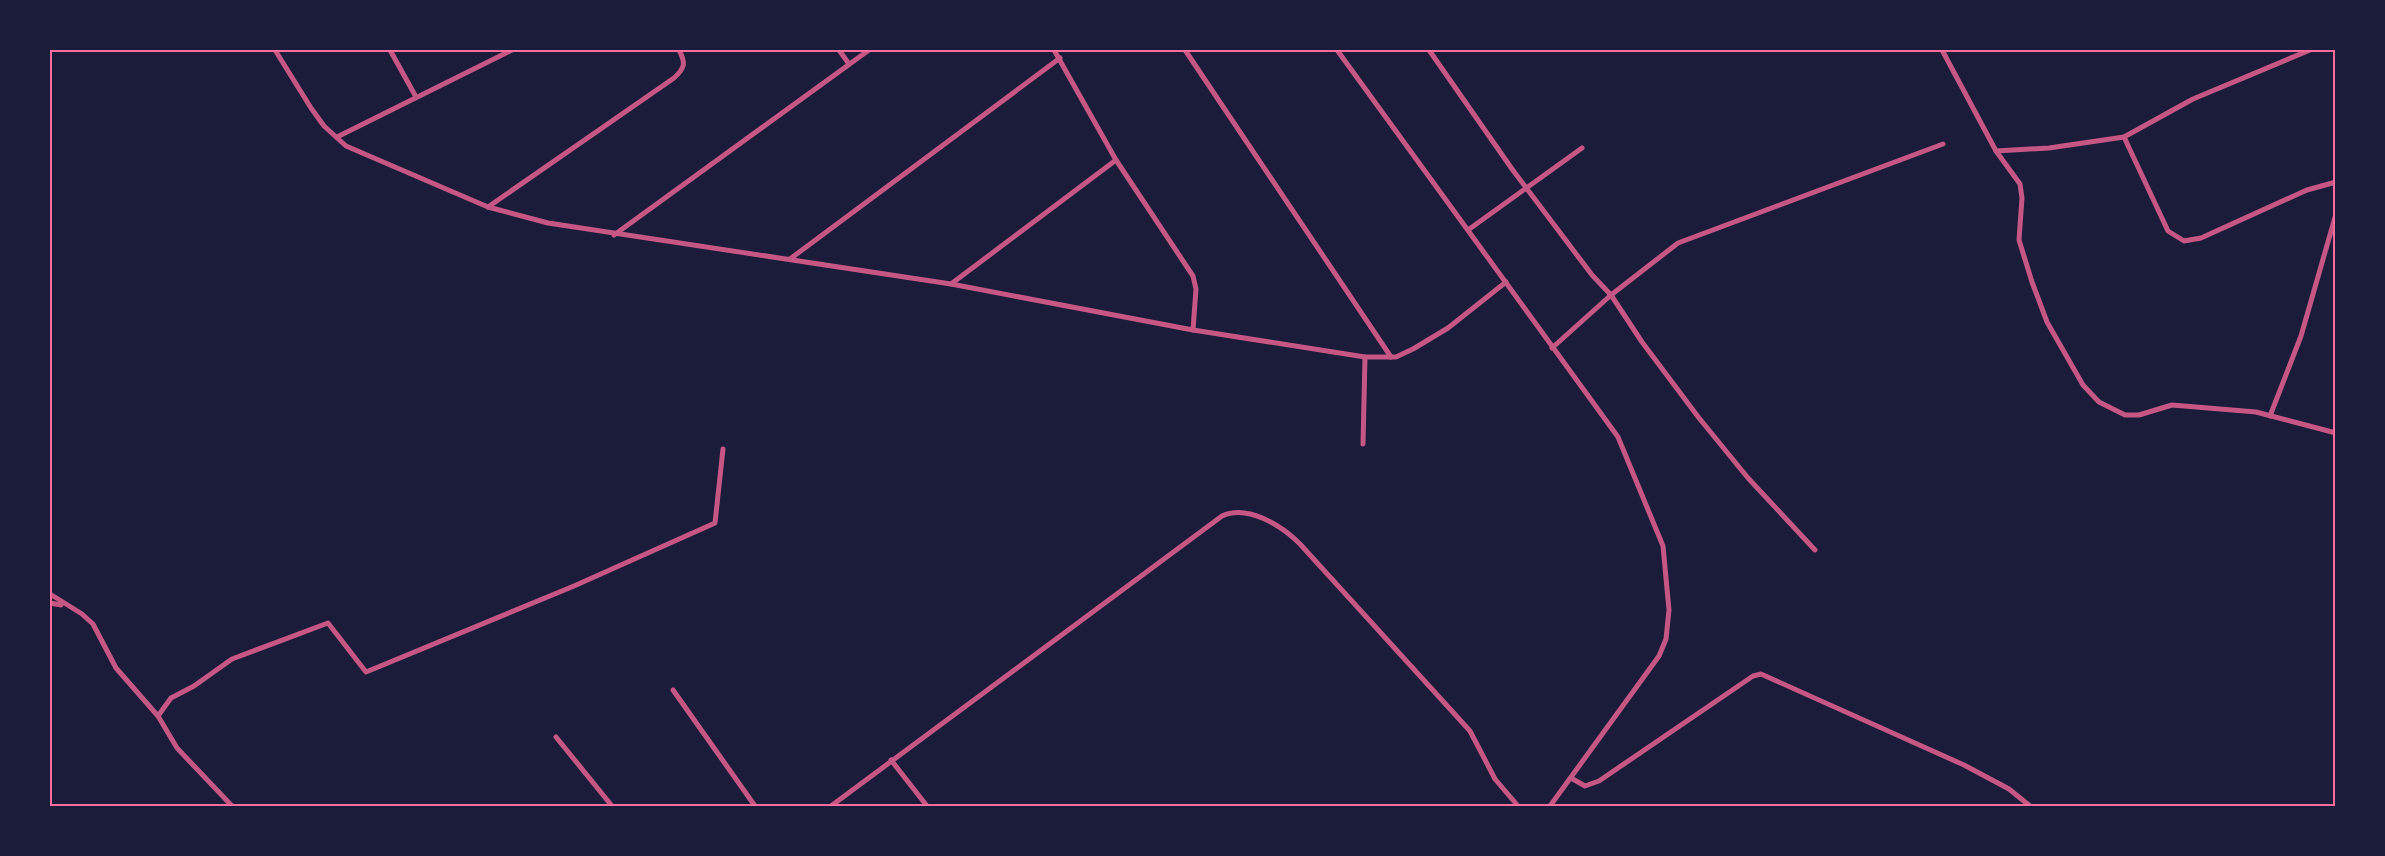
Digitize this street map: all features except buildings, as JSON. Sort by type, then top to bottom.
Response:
[{"type":"street","points":[[275,50],[311,108],[346,146],[488,207],[548,223],[614,235],[951,284],[1193,330],[1365,357],[1391,357],[1427,342],[1506,282]]},
{"type":"street","points":[[390,50],[416,98]]},
{"type":"street","points":[[337,137],[512,50]]},
{"type":"street","points":[[488,207],[674,78],[683,70],[685,63],[679,50]]},
{"type":"street","points":[[839,50],[849,64]]},
{"type":"street","points":[[614,235],[869,50]]},
{"type":"street","points":[[1054,50],[1116,160],[1193,276],[1196,289],[1193,330]]},
{"type":"street","points":[[1185,50],[1391,357]]},
{"type":"street","points":[[1337,50],[1618,437],[1663,546],[1669,610],[1666,639],[1659,656],[1550,807]]},
{"type":"street","points":[[1430,50],[1526,187],[1592,275],[1611,295],[1642,342],[1699,418],[1748,478],[1815,550]]},
{"type":"street","points":[[1942,50],[1996,151],[2020,184],[2022,198],[2019,240],[2047,322],[2083,385],[2099,402],[2114,412],[2125,415],[2139,415],[2172,405],[2256,412],[2336,433]]},
{"type":"street","points":[[1996,151],[2049,148],[2124,137],[2193,99],[2310,50]]},
{"type":"street","points":[[790,259],[1060,58]]},
{"type":"street","points":[[2124,137],[2168,231],[2184,241],[2201,238],[2307,190],[2336,182]]},
{"type":"street","points":[[1552,348],[1611,295],[1678,243],[1943,144]]},
{"type":"street","points":[[1468,230],[1582,148]]},
{"type":"street","points":[[951,284],[1116,160]]},
{"type":"street","points":[[2270,416],[2301,336],[2336,214]]},
{"type":"street","points":[[1363,444],[1365,357]]},
{"type":"street","points":[[158,716],[171,698],[194,686],[232,659],[328,623],[366,672],[574,586],[715,523],[723,449]]},
{"type":"street","points":[[831,807],[891,760],[1222,516],[1241,511],[1256,516],[1295,539],[1470,731],[1495,779],[1518,807]]},
{"type":"street","points":[[50,594],[82,614],[93,624],[116,668],[158,716],[177,747],[232,807]]},
{"type":"street","points":[[50,603],[66,606]]},
{"type":"street","points":[[1571,778],[1585,786],[1599,781],[1753,676],[1765,674],[1964,765],[2010,789],[2030,807]]},
{"type":"street","points":[[673,690],[755,807]]},
{"type":"street","points":[[556,737],[612,807]]},
{"type":"street","points":[[891,760],[927,807]]}]
